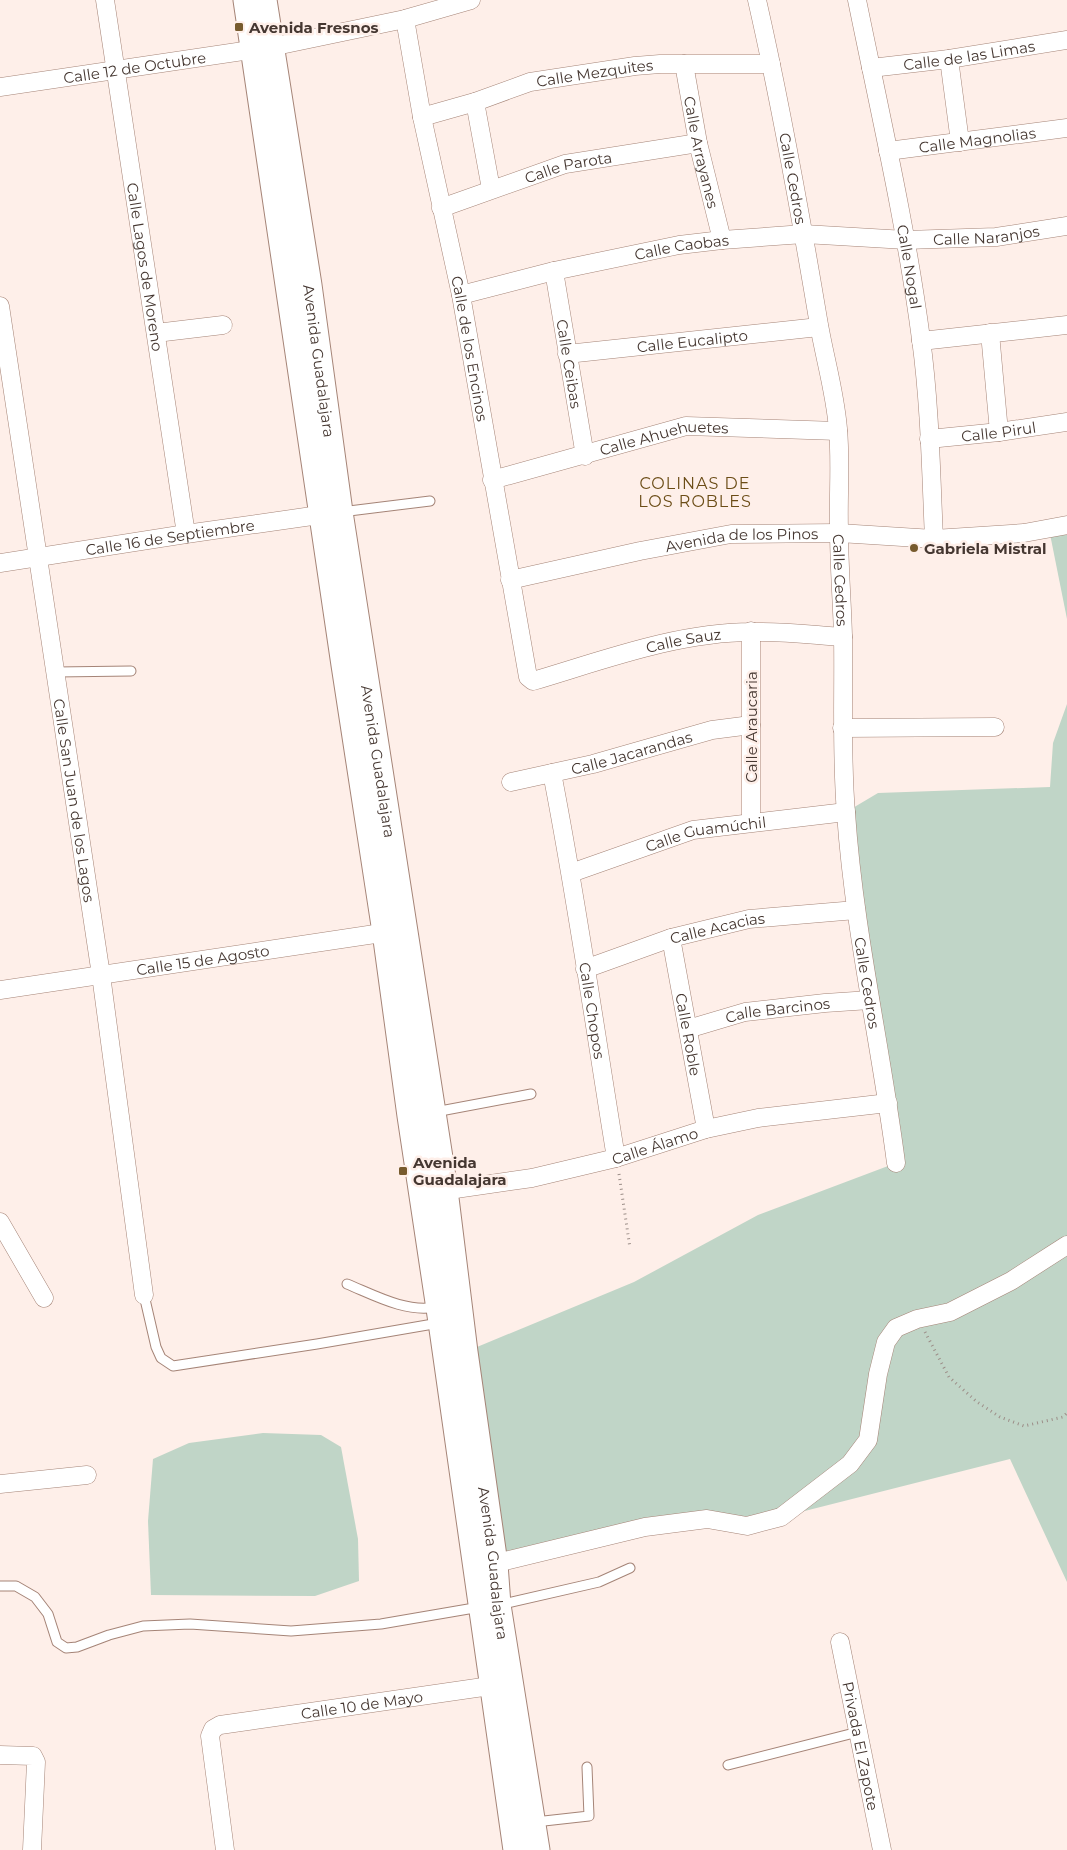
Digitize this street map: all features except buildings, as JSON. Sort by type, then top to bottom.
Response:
[{"type":"street","name":"Calle Lagos de Moreno","points":[[105,0],[186,534]]},
{"type":"street","name":"Avenida Guadalajara","points":[[246,0],[262,48],[310,294],[332,513],[354,664],[433,1192],[465,1352],[485,1566],[501,1684],[523,1824],[537,1850]]},
{"type":"street","name":"Avenida Guadalajara","points":[[262,48],[264,0]]},
{"type":"street","points":[[262,48],[405,19],[471,0]]},
{"type":"street","name":"Calle Cedros","points":[[756,0],[772,64],[804,234],[819,327],[833,385],[838,431],[843,637],[842,728],[846,812],[856,910],[896,1163]]},
{"type":"street","name":"Calle Nogal","points":[[857,0],[906,240],[921,341],[929,439],[934,539]]},
{"type":"street","name":"Calle de los Encinos","points":[[405,19],[422,117],[461,295],[510,580],[528,677],[531,680]]},
{"type":"street","name":"Calle de las Limas","points":[[871,68],[949,59],[1067,40]]},
{"type":"street","name":"Calle 12 de Octubre","points":[[0,87],[262,48]]},
{"type":"street","points":[[949,59],[960,142]]},
{"type":"street","name":"Calle Arrayanes","points":[[684,64],[698,143],[722,240]]},
{"type":"street","name":"Calle Mezquites","points":[[422,117],[476,102],[530,82],[635,66],[772,64]]},
{"type":"street","points":[[476,102],[491,190]]},
{"type":"street","name":"Calle Magnolias","points":[[888,151],[1067,128]]},
{"type":"street","name":"Calle Parota","points":[[441,208],[565,164],[698,143]]},
{"type":"street","name":"Calle Naranjos","points":[[906,240],[996,237],[1067,226]]},
{"type":"street","name":"Calle Caobas","points":[[461,295],[554,271],[679,245],[804,234],[906,240]]},
{"type":"street","name":"Calle Ceibas","points":[[554,271],[584,456]]},
{"type":"street","name":"Calle San Juan de los Lagos","points":[[1,314],[101,974],[144,1295]]},
{"type":"street","points":[[156,333],[223,325]]},
{"type":"street","points":[[921,341],[1067,325]]},
{"type":"street","name":"Calle Eucalipto","points":[[567,354],[819,327]]},
{"type":"street","points":[[990,333],[999,432]]},
{"type":"street","name":"Calle Pirul","points":[[929,439],[999,432],[1067,422]]},
{"type":"street","name":"Calle Ahuehuetes","points":[[492,480],[584,456],[686,426],[838,431]]},
{"type":"street","name":"Calle 16 de Septiembre","points":[[0,563],[332,513]]},
{"type":"street","name":"Avenida de los Pinos","points":[[510,580],[716,536],[745,533],[839,533],[934,539],[1024,532],[1067,525]]},
{"type":"street","name":"Calle Sauz","points":[[531,680],[664,642],[751,632],[843,637]]},
{"type":"street","name":"Calle Araucaria","points":[[751,632],[751,822]]},
{"type":"street","name":"Calle Jacarandas","points":[[511,782],[593,764],[712,730],[751,725]]},
{"type":"street","points":[[842,728],[995,727]]},
{"type":"street","name":"Calle Chopos","points":[[552,773],[571,873],[616,1158]]},
{"type":"street","name":"Calle Guamúchil","points":[[571,873],[693,830],[846,812]]},
{"type":"street","name":"Calle Acacias","points":[[585,969],[671,938],[750,918],[856,910]]},
{"type":"street","name":"Calle 15 de Agosto","points":[[0,990],[395,931]]},
{"type":"street","name":"Calle Roble","points":[[671,938],[706,1129]]},
{"type":"street","name":"Calle Barcinos","points":[[688,1029],[745,1012],[870,1000]]},
{"type":"street","name":"Calle Álamo","points":[[433,1192],[532,1178],[616,1158],[706,1129],[782,1114],[888,1103]]},
{"type":"street","name":"Avenida Guadalajara","points":[[433,1192],[440,1315],[485,1566]]},
{"type":"street","points":[[0,1222],[44,1298]]},
{"type":"street","points":[[485,1566],[645,1527],[707,1518],[747,1526],[781,1517],[850,1464],[868,1440],[878,1374],[886,1342],[896,1328],[917,1319],[950,1312],[1010,1281],[1067,1245]]},
{"type":"street","points":[[0,1484],[87,1475]]},
{"type":"street","name":"Privada El Zapote","points":[[840,1642],[882,1850]]},
{"type":"street","name":"Calle 10 de Mayo","points":[[225,1850],[210,1736],[213,1729],[220,1725],[501,1684]]},
{"type":"street","points":[[0,1755],[32,1756],[36,1762],[32,1850]]},
{"type":"street","name":"Avenida Guadalajara","points":[[516,1850],[523,1824]]},
{"type":"lane","points":[[332,513],[430,501]]},
{"type":"lane","points":[[56,672],[131,671]]},
{"type":"lane","points":[[422,1114],[531,1094]]},
{"type":"lane","points":[[347,1284],[392,1303],[426,1309],[440,1315]]},
{"type":"lane","points":[[144,1295],[158,1353],[161,1358],[173,1366],[317,1344],[440,1315]]},
{"type":"lane","points":[[0,1586],[16,1586],[35,1597],[48,1614],[57,1642],[66,1648],[76,1647],[109,1635],[143,1626],[190,1624],[291,1631],[381,1624],[490,1606],[598,1582],[630,1568]]},
{"type":"lane","points":[[728,1765],[858,1732]]},
{"type":"lane","points":[[523,1824],[589,1816],[587,1767]]},
{"type":"path","points":[[616,1158],[630,1248]]},
{"type":"path","points":[[917,1319],[949,1377],[976,1402],[1000,1417],[1024,1426],[1063,1417],[1067,1413]]},
{"type":"green space","points":[[1067,524],[1067,619],[1049,529]]},
{"type":"green space","points":[[1067,704],[1067,1582],[1010,1459],[781,1517],[707,1519],[495,1564],[465,1352],[634,1282],[758,1215],[896,1163],[846,812],[878,793],[1050,787],[1053,743]]},
{"type":"green space","points":[[263,1433],[321,1435],[341,1447],[358,1539],[359,1581],[315,1596],[151,1595],[148,1521],[153,1459],[189,1443]]},
{"type":"place","name":"Avenida Fresnos","points":[[239,27]]},
{"type":"place","name":"Gabriela Mistral","points":[[914,548]]},
{"type":"place","name":"Avenida Guadalajara","points":[[403,1171]]},
{"type":"district","name":"COLINAS DE LOS ROBLES","points":[[695,492]]}]
